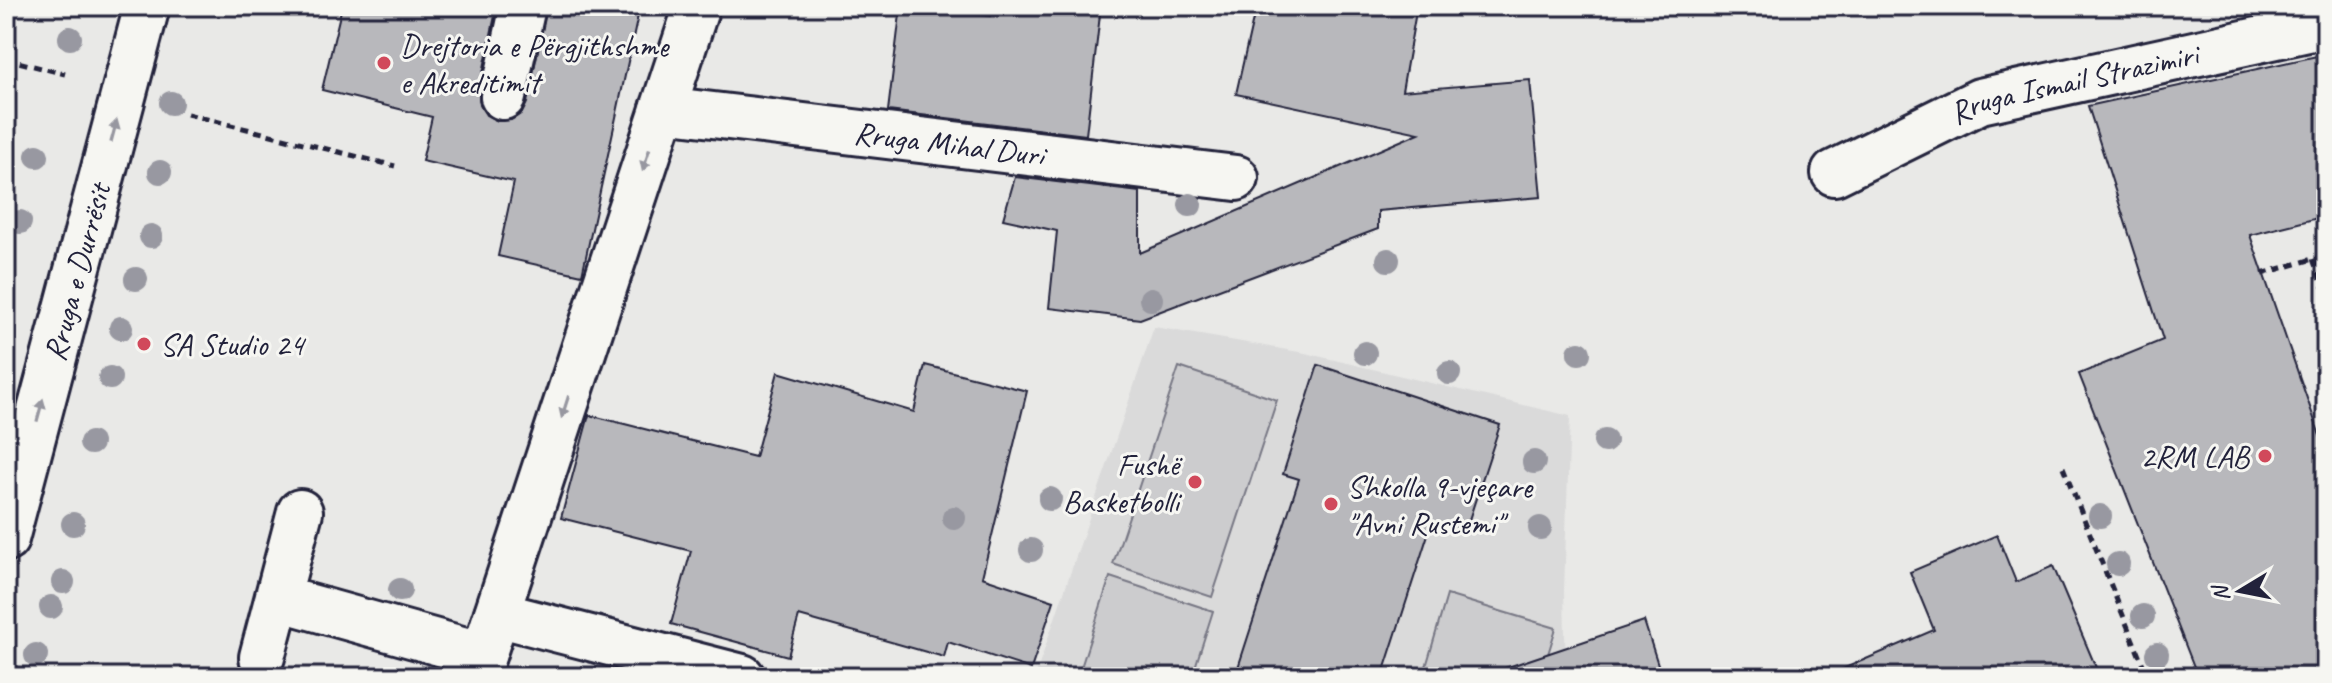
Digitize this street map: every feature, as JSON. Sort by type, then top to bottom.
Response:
[{"type":"street","name":"Rruga e Durrësit","points":[[6,539],[147,6]]},
{"type":"street","points":[[503,97],[523,6]]},
{"type":"street","points":[[278,598],[479,666],[697,6]]},
{"type":"street","name":"Rruga Ismail Strazimiri","points":[[1834,173],[1980,101],[2326,25]]},
{"type":"street","name":"Rruga Mihal Duri","points":[[663,109],[1236,178]]},
{"type":"street","points":[[262,657],[300,512]]},
{"type":"street","points":[[497,614],[742,677]]},
{"type":"path","points":[[6,59],[65,74]]},
{"type":"path","points":[[187,114],[395,166]]},
{"type":"path","points":[[2262,274],[2326,255]]},
{"type":"path","points":[[2313,259],[2326,295]]},
{"type":"path","points":[[2063,467],[2148,677]]},
{"type":"shaded area","name":"Shkolla 9-vjeçare \"Avni Rustemi\"","points":[[1154,327],[1305,353],[1570,416],[1564,591],[1566,677],[1035,677]]},
{"type":"shaded area","name":"Fushë Basketbolli","points":[[1179,367],[1277,400],[1212,597],[1113,564]]},
{"type":"shaded area","name":"Fushë Basketbolli","points":[[1110,577],[1213,611],[1192,677],[1078,677]]},
{"type":"shaded area","points":[[1447,595],[1556,628],[1541,677],[1423,677]]},
{"type":"building","points":[[342,6],[497,6],[479,92],[480,105],[486,115],[498,121],[511,120],[522,113],[527,103],[547,6],[640,6],[582,275],[498,256],[514,182],[422,161],[432,117],[322,90]]},
{"type":"building","points":[[901,6],[991,16],[992,6],[1101,6],[1086,135],[888,111]]},
{"type":"building","points":[[1256,6],[1417,6],[1402,91],[1530,80],[1541,197],[1378,211],[1378,229],[1140,319],[1049,308],[1057,231],[1003,219],[1015,177],[1140,192],[1140,253],[1419,133],[1236,94]]},
{"type":"building","points":[[2326,54],[2326,216],[2250,235],[2326,453],[2326,677],[2198,677],[2079,374],[2163,340],[2088,106]]},
{"type":"building","points":[[925,365],[1027,391],[982,577],[1054,601],[1031,669],[948,642],[944,657],[799,616],[788,656],[671,624],[691,551],[561,518],[589,415],[755,457],[778,372],[914,412]]},
{"type":"building","points":[[1318,365],[1500,425],[1465,532],[1432,522],[1382,677],[1235,677],[1299,479],[1283,474]]},
{"type":"building","points":[[1997,535],[2016,582],[2053,566],[2100,677],[1824,677],[1934,630],[1910,572]]},
{"type":"building","points":[[1644,621],[1662,677],[1506,677],[1505,668]]},
{"type":"place","name":"Drejtoria e Përgjithshme e Akreditimit","points":[[384,63]]},
{"type":"place","name":"SA Studio 24","points":[[144,344]]},
{"type":"place","name":"2RM LAB","points":[[2265,456]]},
{"type":"place","name":"Fushë Basketbolli","points":[[1195,482]]},
{"type":"place","name":"Shkolla 9-vjeçare \"Avni Rustemi\"","points":[[1331,504]]}]
